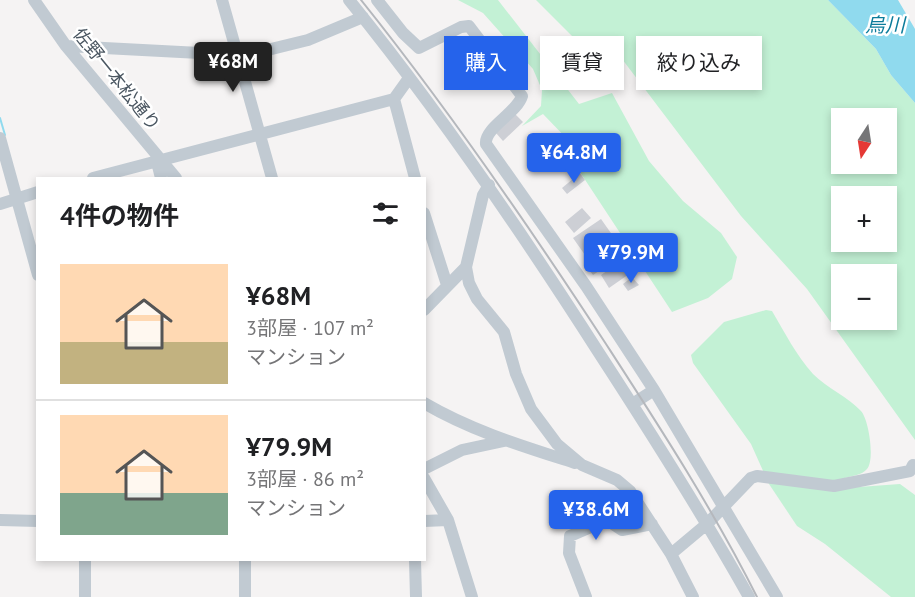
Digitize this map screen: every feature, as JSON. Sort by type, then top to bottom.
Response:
[{"type":"street","name":"佐野一本松通り","points":[[34,0],[66,46],[159,162],[175,177]]},
{"type":"street","points":[[222,0],[272,177]]},
{"type":"street","points":[[349,0],[489,185],[634,403],[708,523],[749,597]]},
{"type":"street","points":[[377,0],[403,33],[419,48],[461,27],[472,28],[522,96],[520,103],[485,139],[486,144],[586,286],[654,390],[777,597]]},
{"type":"street","points":[[66,46],[239,56],[308,40],[363,17]]},
{"type":"street","points":[[97,177],[394,99],[409,78]]},
{"type":"street","points":[[394,99],[415,177]]},
{"type":"street","points":[[0,138],[36,267]]},
{"type":"street","points":[[159,162],[161,177]]},
{"type":"street","points":[[489,185],[483,195],[466,267],[472,291],[504,332],[516,374],[531,409],[550,437],[582,465]]},
{"type":"street","points":[[0,204],[36,193]]},
{"type":"street","points":[[426,219],[447,285]]},
{"type":"street","points":[[426,308],[466,267]]},
{"type":"street","points":[[634,403],[654,390]]},
{"type":"street","points":[[426,404],[460,423],[505,441],[582,465],[617,480],[630,491],[652,524],[671,554],[693,597]]},
{"type":"street","points":[[426,469],[462,450],[505,441]]},
{"type":"street","points":[[671,554],[708,523],[751,478],[757,476],[834,486],[910,471],[913,465]]},
{"type":"street","points":[[426,482],[448,520],[472,597]]},
{"type":"street","points":[[0,520],[36,521]]},
{"type":"street","points":[[426,521],[448,520]]},
{"type":"street","points":[[586,597],[569,553],[570,536],[607,520],[622,530],[652,524]]},
{"type":"street","points":[[85,561],[85,597]]},
{"type":"street","points":[[244,597],[245,561]]},
{"type":"street","points":[[415,561],[416,597]]},
{"type":"green space","points":[[458,0],[498,0],[526,36],[504,36],[483,13]]},
{"type":"green space","points":[[536,0],[828,0],[876,49],[891,75],[915,103],[915,440],[836,330],[897,330],[897,264],[831,264],[831,323],[807,289],[741,216],[646,90],[762,90],[762,36],[636,36],[636,77],[624,62],[624,36],[572,36]]},
{"type":"green space","points":[[528,39],[540,54],[540,85],[528,63]]},
{"type":"green space","points":[[542,90],[568,90],[579,104],[612,93],[649,161],[683,201],[721,233],[737,257],[732,279],[708,298],[672,312],[576,166],[562,153],[571,143],[543,114],[522,126],[541,106]]},
{"type":"green space","points":[[766,310],[772,311],[796,352],[813,374],[856,406],[864,416],[870,440],[871,457],[867,469],[862,473],[845,478],[845,488],[900,484],[915,495],[915,597],[891,597],[825,544],[797,526],[769,484],[751,444],[693,363],[691,355],[724,322]]},
{"type":"water","name":"烏川","points":[[828,0],[898,0],[915,29],[915,103],[891,75],[876,49]]},
{"type":"building","points":[[515,114],[523,122],[503,141],[496,133]]},
{"type":"building","points":[[580,173],[585,180],[567,194],[562,188]]},
{"type":"building","points":[[582,208],[591,218],[574,233],[565,222]]},
{"type":"building","points":[[601,219],[613,236],[585,255],[573,238]]},
{"type":"building","points":[[599,259],[605,267],[593,275],[587,267]]},
{"type":"building","points":[[623,260],[632,272],[609,288],[601,275]]},
{"type":"building","points":[[632,277],[639,285],[628,291],[623,284]]},
{"type":"waterway","points":[[0,118],[5,135]]},
{"type":"railway","points":[[361,0],[457,126],[577,300],[685,468],[757,597]]}]
